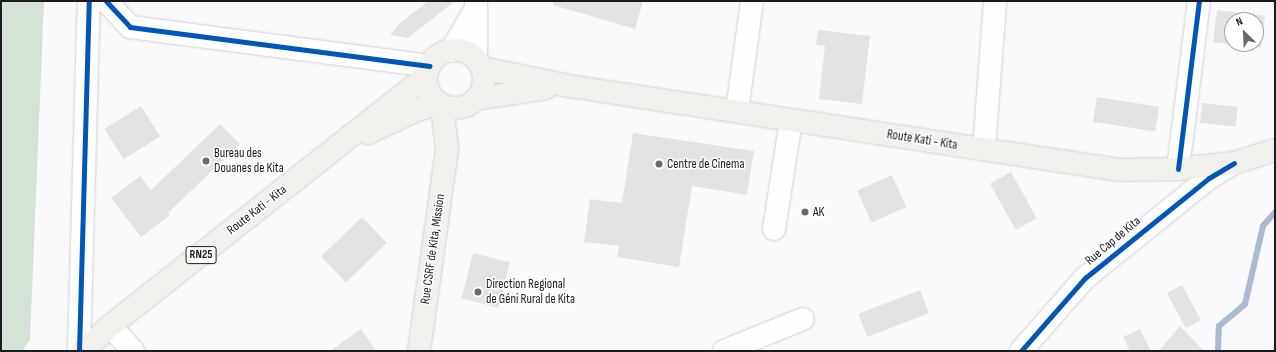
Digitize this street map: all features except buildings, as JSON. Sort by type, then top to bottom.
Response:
[{"type":"main road","name":"Route Kati - Kita","points":[[83,351],[110,326],[320,160],[427,72],[436,57],[451,51],[468,53],[479,64],[569,86],[1119,170],[1178,169],[1234,163],[1275,150]]},
{"type":"main road","points":[[447,148],[471,103],[483,89],[479,64]]},
{"type":"main road","points":[[427,72],[427,89],[441,105],[447,148]]},
{"type":"main road","name":"Route Kati - Kita","points":[[320,160],[380,126],[417,110],[441,105],[454,109],[471,103],[524,90],[569,86]]},
{"type":"main road","name":"Rue CSRF de Kita, Mission","points":[[419,351],[447,148]]},
{"type":"street","points":[[79,351],[89,1]]},
{"type":"street","points":[[106,1],[130,27],[427,72]]},
{"type":"street","points":[[737,111],[752,1]]},
{"type":"street","points":[[984,149],[995,1]]},
{"type":"street","points":[[1178,169],[1200,1]]},
{"type":"street","points":[[451,51],[475,7]]},
{"type":"street","points":[[475,7],[479,64]]},
{"type":"street","points":[[774,229],[791,120]]},
{"type":"street","name":"Rue Cap de Kita","points":[[1021,351],[1085,278],[1209,178],[1234,163]]},
{"type":"street","points":[[724,351],[804,319]]},
{"type":"street","points":[[110,326],[133,351]]},
{"type":"green space","points":[[1,1],[44,1],[30,340],[22,351],[1,351]]},
{"type":"waterway","points":[[1218,351],[1219,326],[1245,304],[1263,226],[1275,212]]},
{"type":"cycle path","points":[[79,351],[89,1]]},
{"type":"cycle path","points":[[106,1],[130,27],[429,66]]},
{"type":"cycle path","points":[[1178,169],[1199,1]]},
{"type":"cycle path","points":[[1021,351],[1085,278],[1209,178],[1234,163]]},
{"type":"place","name":"Bureau des Douanes de Kita","points":[[206,161]]},
{"type":"place","name":"Centre de Cinema","points":[[659,164]]},
{"type":"place","name":"AK","points":[[805,212]]},
{"type":"place","name":"Direction Regional de Géni Rural de Kita","points":[[478,292]]}]
